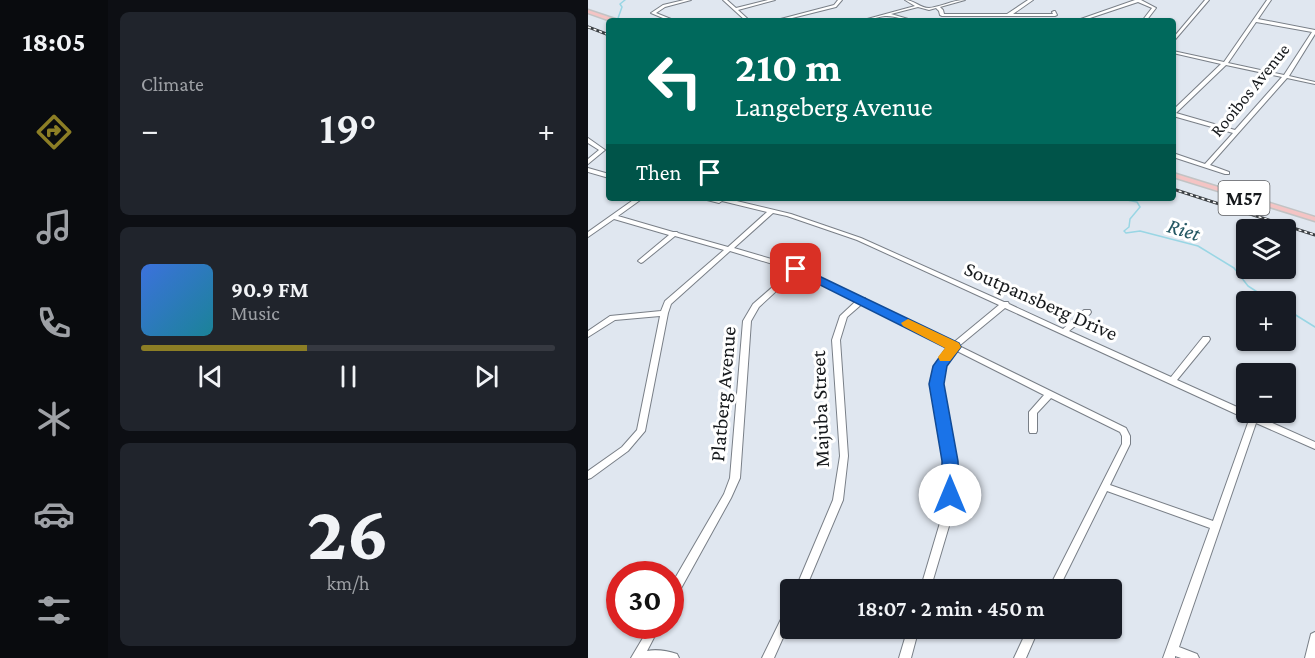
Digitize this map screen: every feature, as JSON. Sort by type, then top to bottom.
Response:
[{"type":"main road","points":[[588,11],[609,18]]},
{"type":"main road","name":"M57","points":[[1176,176],[1315,219]]},
{"type":"street","points":[[666,18],[653,13],[664,6],[689,0]]},
{"type":"street","points":[[725,0],[745,18]]},
{"type":"street","points":[[735,9],[773,0]]},
{"type":"street","points":[[787,18],[835,6],[840,0]]},
{"type":"street","points":[[908,0],[923,9],[963,0]]},
{"type":"street","points":[[928,0],[933,0]]},
{"type":"street","points":[[1006,15],[1031,0]]},
{"type":"street","points":[[1086,18],[1138,0],[1154,8],[1146,18]]},
{"type":"street","points":[[1176,37],[1207,0]]},
{"type":"street","points":[[1259,0],[1268,1]]},
{"type":"street","points":[[1176,111],[1225,63],[1268,1]]},
{"type":"street","points":[[872,18],[917,6]]},
{"type":"street","points":[[936,7],[942,15],[1055,15],[1054,12]]},
{"type":"street","points":[[886,14],[898,18]]},
{"type":"street","points":[[1254,20],[1315,31]]},
{"type":"street","name":"Rooibos Avenue","points":[[1206,166],[1286,76],[1315,31]]},
{"type":"street","points":[[1176,53],[1315,82]]},
{"type":"street","points":[[1176,115],[1236,132]]},
{"type":"street","points":[[588,140],[602,152],[588,162]]},
{"type":"street","points":[[1176,156],[1227,173]]},
{"type":"street","points":[[588,169],[606,174]]},
{"type":"street","points":[[588,235],[636,201]]},
{"type":"street","name":"Soutpansberg Drive","points":[[719,201],[820,225]]},
{"type":"street","name":"Soutpansberg Drive","points":[[728,201],[820,225],[1005,304],[1236,408]]},
{"type":"street","points":[[588,476],[625,449],[641,431],[664,312],[670,300],[771,212]]},
{"type":"street","points":[[613,217],[729,248],[796,269],[1115,425],[1125,433],[1126,444],[1059,579]]},
{"type":"street","points":[[762,219],[787,217]]},
{"type":"street","points":[[641,261],[675,233]]},
{"type":"street","name":"Platberg Avenue","points":[[684,572],[735,478],[747,321],[756,306],[796,269]]},
{"type":"street","name":"Majuba Street","points":[[804,579],[839,493],[844,456],[836,339],[844,316],[862,300]]},
{"type":"street","points":[[928,579],[950,501],[950,461],[936,384],[940,366],[954,347],[1005,304]]},
{"type":"street","points":[[588,335],[613,318],[664,312]]},
{"type":"street","points":[[1065,331],[1088,312]]},
{"type":"street","points":[[1173,380],[1206,339]]},
{"type":"street","points":[[1033,431],[1034,412],[1050,394]]},
{"type":"street","points":[[1193,658],[1171,654],[1249,423]]},
{"type":"street","name":"Soutpansberg Drive","points":[[1269,423],[1315,444]]},
{"type":"street","points":[[1105,487],[1216,526]]},
{"type":"street","points":[[768,658],[780,633]]},
{"type":"street","points":[[1311,658],[1315,637]]},
{"type":"street","points":[[637,657],[647,639]]},
{"type":"street","points":[[905,658],[911,639]]},
{"type":"street","points":[[1020,658],[1029,639]]},
{"type":"street","points":[[637,657],[653,655],[673,658]]},
{"type":"waterway","name":"Riet","points":[[618,18],[622,7],[620,4],[625,0]]},
{"type":"waterway","name":"Riet","points":[[1132,201],[1137,202],[1140,207],[1130,219],[1129,227],[1124,231],[1126,233],[1140,231],[1198,246],[1234,268],[1248,286],[1256,291]]},
{"type":"waterway","name":"Riet","points":[[1296,315],[1315,327]]},
{"type":"railway","points":[[588,27],[606,34]]},
{"type":"railway","points":[[1176,190],[1315,235]]},
{"type":"slow traffic","points":[[908,323],[954,347],[945,357]]},
{"type":"route","points":[[796,269],[853,295],[954,347],[943,359],[936,384],[950,461],[950,495]]}]
